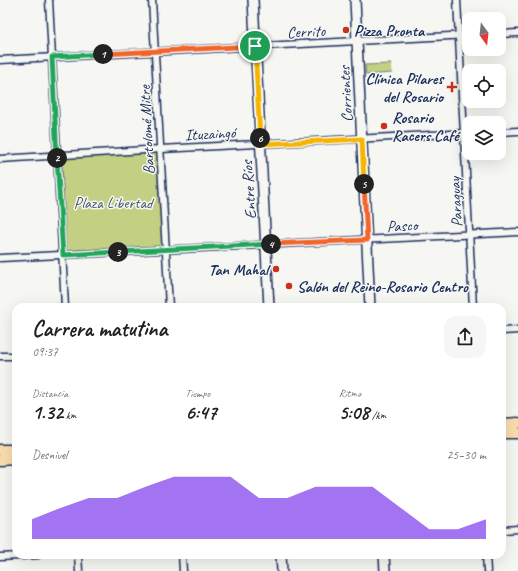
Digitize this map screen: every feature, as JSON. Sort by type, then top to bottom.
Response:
[{"type":"main road","name":"Entre Ríos","points":[[253,0],[269,303]]},
{"type":"main road","name":"Corrientes","points":[[355,0],[370,303]]},
{"type":"main road","points":[[506,424],[518,423]]},
{"type":"main road","points":[[506,433],[518,432]]},
{"type":"main road","points":[[0,450],[12,450]]},
{"type":"main road","points":[[0,460],[12,459]]},
{"type":"main road","points":[[281,559],[282,571]]},
{"type":"main road","points":[[384,559],[384,571]]},
{"type":"street","points":[[49,0],[65,303]]},
{"type":"street","name":"Bartolomé Mitre","points":[[152,0],[169,303]]},
{"type":"street","name":"Paraguay","points":[[457,0],[465,116]]},
{"type":"street","points":[[506,34],[518,33]]},
{"type":"street","name":"Cerrito","points":[[0,60],[459,36]]},
{"type":"street","points":[[506,132],[518,131]]},
{"type":"street","name":"Ituzaingó","points":[[0,159],[462,133]]},
{"type":"street","name":"Paraguay","points":[[467,160],[473,303]]},
{"type":"street","name":"Pasco","points":[[0,258],[518,232]]},
{"type":"street","points":[[506,331],[518,330]]},
{"type":"street","points":[[0,356],[12,356]]},
{"type":"street","points":[[506,530],[518,529]]},
{"type":"street","points":[[0,557],[12,556]]},
{"type":"street","points":[[78,559],[79,571]]},
{"type":"street","points":[[182,559],[183,571]]},
{"type":"street","points":[[486,559],[487,571]]},
{"type":"green space","points":[[391,64],[392,73],[366,75],[365,65]]},
{"type":"green space","name":"Plaza Libertad","points":[[161,149],[166,250],[63,255],[57,156]]},
{"type":"place","name":"Pizza Pronta","points":[[346,30]]},
{"type":"place","name":"Clínica Pilares del Rosario","points":[[452,87]]},
{"type":"place","name":"Rosario Racers Café","points":[[384,126]]},
{"type":"place","name":"Tan Mahal","points":[[276,269]]},
{"type":"place","name":"Salón del Reino-Rosario Centro","points":[[289,286]]},
{"type":"route","points":[[255,46],[260,144],[362,139],[367,240],[63,255],[52,57],[255,46]]}]
